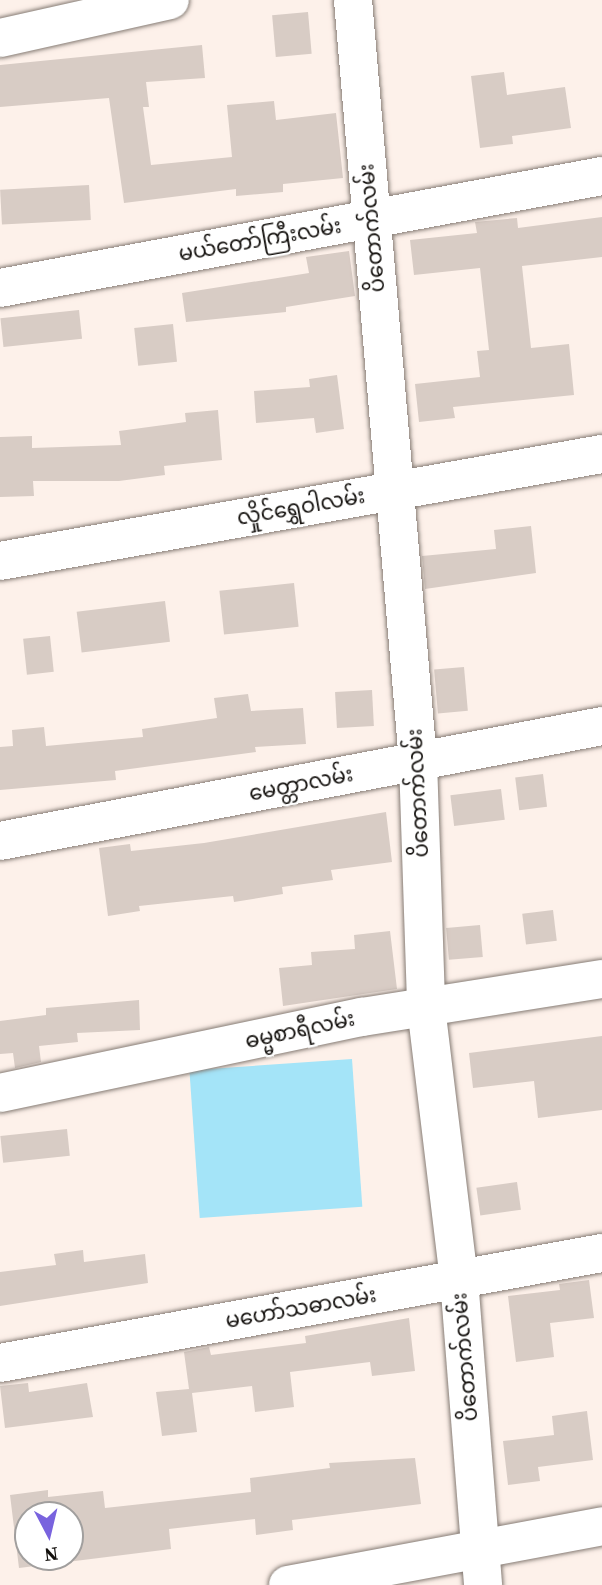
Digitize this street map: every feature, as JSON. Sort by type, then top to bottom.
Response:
[{"type":"street","points":[[0,38],[170,0]]},
{"type":"street","name":"ပိတောက်လမ်း","points":[[353,0],[418,761],[426,1007],[459,1279],[481,1567]]},
{"type":"street","name":"မယ်တော်ကြီးလမ်း","points":[[0,288],[602,176]]},
{"type":"street","name":"လှိုင်ရွှေဝါလမ်း","points":[[0,561],[602,454]]},
{"type":"street","name":"မေတ္တာလမ်း","points":[[0,841],[602,726]]},
{"type":"street","name":"ဓမ္မစာရီလမ်း","points":[[0,1093],[426,1007],[602,979]]},
{"type":"street","name":"မဟော်သဓာလမ်း","points":[[0,1363],[602,1252]]},
{"type":"street","points":[[288,1585],[481,1567],[602,1526]]},
{"type":"water","points":[[352,1059],[362,1207],[200,1218],[189,1070]]},
{"type":"building","points":[[308,12],[312,54],[276,57],[272,15]]},
{"type":"building","points":[[202,45],[205,78],[146,82],[149,107],[143,107],[151,165],[232,157],[227,105],[274,101],[276,120],[336,113],[343,178],[283,184],[283,192],[236,196],[236,189],[124,203],[109,98],[0,107],[0,65]]},
{"type":"building","points":[[504,72],[507,95],[565,87],[571,128],[512,136],[513,144],[480,148],[471,76]]},
{"type":"building","points":[[89,185],[91,220],[2,225],[0,190]]},
{"type":"building","points":[[602,217],[602,257],[522,266],[531,348],[569,344],[574,395],[453,407],[455,418],[419,422],[415,384],[480,377],[477,351],[489,350],[480,268],[414,275],[410,240],[477,233],[475,222],[517,218],[518,228]]},
{"type":"building","points":[[349,251],[355,296],[286,307],[286,312],[186,322],[182,293],[309,273],[306,257]]},
{"type":"building","points":[[79,310],[82,339],[3,347],[0,318]]},
{"type":"building","points":[[173,324],[177,362],[138,366],[134,328]]},
{"type":"building","points":[[337,375],[344,429],[316,433],[314,418],[256,423],[254,391],[310,387],[309,379]]},
{"type":"building","points":[[218,410],[222,460],[164,466],[165,475],[119,481],[33,481],[34,496],[0,497],[0,437],[32,436],[32,448],[121,445],[119,431],[186,422],[185,413]]},
{"type":"building","points":[[531,526],[536,573],[425,589],[422,556],[496,549],[494,530]]},
{"type":"building","points":[[294,583],[299,627],[224,635],[219,591]]},
{"type":"building","points":[[165,601],[170,642],[82,653],[77,612]]},
{"type":"building","points":[[50,636],[54,672],[27,675],[23,639]]},
{"type":"building","points":[[464,667],[468,711],[438,713],[434,670]]},
{"type":"building","points":[[372,690],[374,726],[337,728],[335,692]]},
{"type":"building","points":[[248,694],[251,711],[303,708],[306,744],[255,747],[256,752],[115,771],[116,780],[0,790],[0,747],[13,746],[12,730],[44,727],[46,746],[143,737],[142,729],[217,718],[214,698]]},
{"type":"building","points":[[543,774],[547,807],[519,810],[515,777]]},
{"type":"building","points":[[501,789],[505,820],[454,826],[450,795]]},
{"type":"building","points":[[386,812],[392,862],[331,870],[333,880],[282,887],[283,894],[234,902],[233,896],[139,906],[140,911],[108,916],[99,848],[130,844],[131,851],[204,843]]},
{"type":"building","points":[[553,910],[557,941],[526,945],[522,914]]},
{"type":"building","points":[[480,925],[483,957],[449,960],[446,928]]},
{"type":"building","points":[[390,931],[397,989],[283,1006],[279,968],[312,965],[311,952],[355,949],[354,935]]},
{"type":"building","points":[[139,1000],[140,1030],[77,1033],[78,1042],[39,1046],[41,1062],[15,1068],[13,1053],[0,1054],[0,1021],[46,1015],[46,1008]]},
{"type":"building","points":[[602,1036],[602,1110],[538,1118],[534,1081],[473,1088],[469,1053]]},
{"type":"building","points":[[67,1129],[70,1156],[3,1163],[0,1136]]},
{"type":"building","points":[[517,1182],[521,1210],[480,1215],[476,1188]]},
{"type":"building","points":[[83,1250],[84,1262],[145,1254],[148,1283],[0,1306],[0,1272],[56,1265],[54,1254]]},
{"type":"building","points":[[589,1280],[594,1318],[550,1323],[554,1357],[516,1362],[508,1296],[560,1290],[559,1284]]},
{"type":"building","points":[[409,1318],[415,1371],[372,1376],[370,1362],[290,1372],[294,1407],[255,1412],[252,1386],[192,1393],[197,1432],[162,1436],[156,1392],[189,1389],[184,1352],[209,1347],[211,1355],[306,1343],[305,1336]]},
{"type":"building","points":[[28,1383],[29,1392],[87,1383],[93,1417],[5,1428],[0,1386]]},
{"type":"building","points":[[587,1411],[593,1460],[538,1467],[540,1481],[508,1485],[503,1441],[554,1435],[552,1416]]},
{"type":"building","points":[[415,1458],[421,1504],[292,1520],[293,1530],[256,1535],[255,1519],[169,1529],[171,1549],[84,1560],[84,1501],[14,1501],[14,1527],[10,1495],[48,1490],[48,1497],[103,1491],[105,1508],[251,1492],[250,1478],[330,1468],[329,1463]]}]
